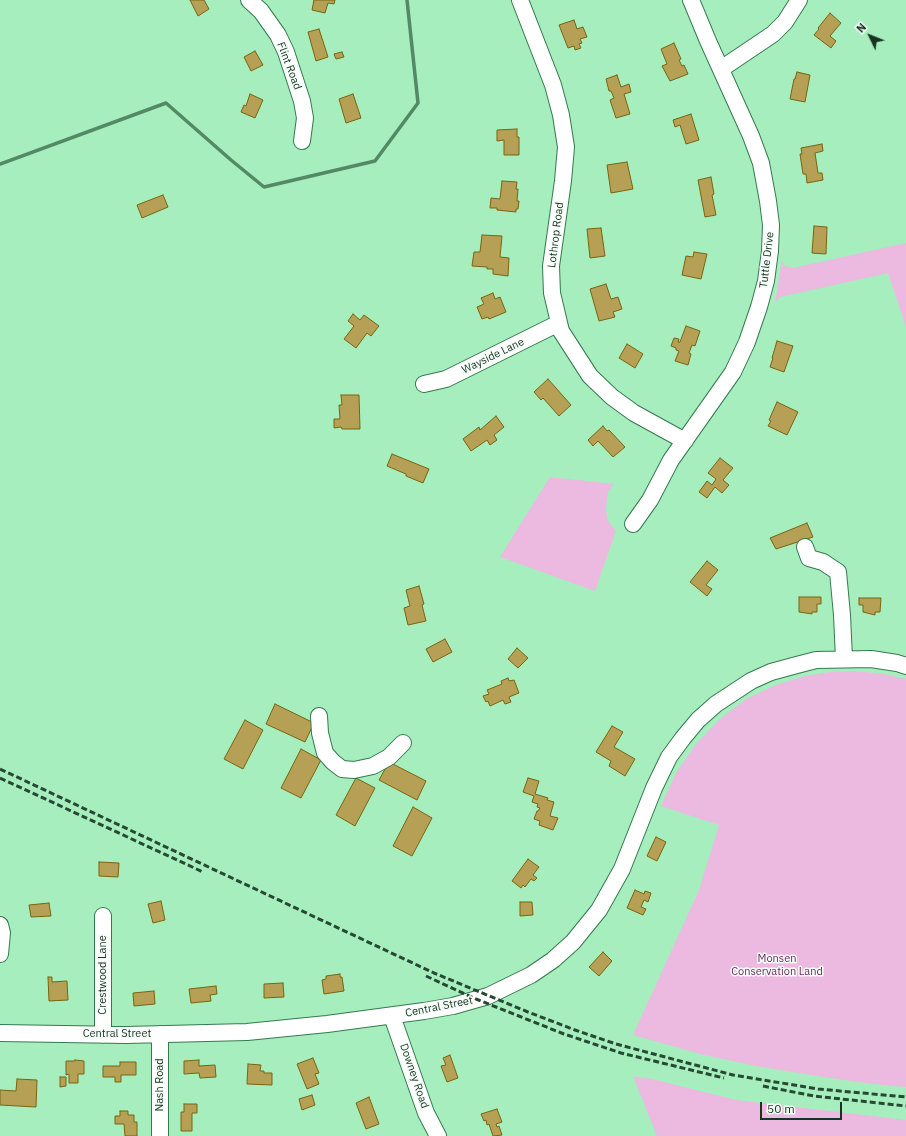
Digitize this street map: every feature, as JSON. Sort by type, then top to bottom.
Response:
[{"type":"street","name":"Lothrop Road","points":[[520,0],[553,85],[561,114],[566,148],[551,266],[552,293],[561,331],[590,376],[612,397],[634,413],[685,441]]},
{"type":"street","name":"Tuttle Drive","points":[[633,524],[650,500],[671,460],[734,372],[747,342],[766,281],[770,251],[770,213],[766,183],[761,163],[751,136],[691,0]]},
{"type":"street","points":[[721,69],[773,34],[785,22],[799,0]]},
{"type":"street","name":"Flint Road","points":[[254,2],[278,35],[290,63],[302,101],[305,118],[302,141]]},
{"type":"street","name":"Wayside Lane","points":[[424,384],[446,379],[560,323]]},
{"type":"street","points":[[805,547],[809,558],[823,562],[838,572],[844,659]]},
{"type":"street","name":"Central Street","points":[[0,1033],[160,1034],[247,1032],[392,1016],[453,1006],[488,996],[530,975],[554,960],[573,942],[599,910],[622,868],[654,788],[669,758],[698,720],[716,704],[751,681],[771,672],[816,660],[871,659],[906,666]]},
{"type":"street","points":[[319,716],[320,733],[325,753],[342,769],[354,770],[373,766],[389,757],[403,743]]},
{"type":"street","name":"Crestwood Lane","points":[[103,916],[103,1034]]},
{"type":"street","points":[[0,925],[2,933],[0,954]]},
{"type":"street","name":"Downey Road","points":[[392,1016],[426,1113],[438,1136]]},
{"type":"street","name":"Nash Road","points":[[160,1034],[160,1136]]},
{"type":"green space","points":[[906,243],[906,327],[888,273],[780,297],[775,303],[782,260],[784,265],[793,268]]},
{"type":"green space","points":[[550,477],[614,484],[608,492],[606,508],[607,518],[616,531],[595,591],[500,557]]},
{"type":"green space","name":"Monsen Conservation Land","points":[[855,671],[884,674],[906,679],[906,1087],[873,1084],[761,1067],[704,1055],[633,1035],[699,890],[719,825],[661,806],[676,773],[696,744],[719,720],[746,699],[776,685],[805,676],[830,672]]},
{"type":"green space","points":[[633,1076],[645,1079],[644,1077],[736,1100],[906,1120],[906,1136],[657,1136]]},
{"type":"building","points":[[190,0],[204,0],[209,9],[198,16]]},
{"type":"building","points":[[314,0],[335,0],[334,4],[328,3],[325,13],[312,10]]},
{"type":"building","points":[[830,13],[841,23],[830,36],[836,41],[831,48],[814,35]]},
{"type":"building","points":[[574,20],[577,29],[583,27],[587,37],[580,39],[582,43],[579,44],[581,48],[575,50],[574,46],[568,48],[559,25]]},
{"type":"building","points":[[319,29],[328,57],[316,61],[308,32]]},
{"type":"building","points":[[674,43],[681,59],[679,60],[682,66],[684,65],[688,74],[670,81],[662,66],[667,64],[661,49]]},
{"type":"building","points":[[255,51],[263,65],[251,71],[244,57]]},
{"type":"building","points":[[342,52],[344,57],[336,59],[334,54]]},
{"type":"building","points":[[797,72],[810,75],[805,102],[790,99]]},
{"type":"building","points":[[617,75],[621,87],[629,84],[631,92],[624,94],[630,114],[616,118],[610,100],[614,98],[611,91],[609,91],[606,79]]},
{"type":"building","points":[[250,94],[263,100],[255,118],[241,112],[244,105],[246,106]]},
{"type":"building","points":[[353,94],[361,118],[346,123],[339,99]]},
{"type":"building","points":[[691,114],[699,140],[686,144],[680,125],[675,127],[673,120]]},
{"type":"building","points":[[517,129],[517,137],[519,137],[519,155],[504,155],[504,140],[497,141],[497,130]]},
{"type":"building","points":[[822,144],[823,151],[815,153],[818,173],[822,173],[823,180],[807,183],[806,174],[803,174],[800,154],[802,154],[801,148]]},
{"type":"building","points":[[627,162],[633,189],[611,193],[607,165]]},
{"type":"building","points":[[711,177],[714,194],[712,195],[716,215],[705,217],[698,180]]},
{"type":"building","points":[[502,181],[517,182],[517,201],[519,201],[516,212],[490,208],[491,198],[500,199]]},
{"type":"building","points":[[163,195],[168,207],[142,218],[137,205]]},
{"type":"building","points":[[814,226],[827,227],[826,254],[812,253]]},
{"type":"building","points":[[601,228],[605,256],[590,258],[587,229]]},
{"type":"building","points":[[482,235],[502,236],[500,257],[509,258],[508,276],[493,274],[493,269],[487,269],[487,267],[472,266],[474,252],[480,252]]},
{"type":"building","points":[[694,252],[707,254],[701,279],[682,275],[686,256],[693,257]]},
{"type":"building","points":[[606,284],[611,299],[618,297],[622,309],[613,312],[615,317],[599,321],[590,289]]},
{"type":"building","points":[[493,293],[495,299],[500,297],[506,312],[489,319],[488,317],[482,319],[477,307],[484,304],[481,298]]},
{"type":"building","points":[[353,314],[360,320],[364,315],[379,326],[371,336],[367,333],[356,348],[344,339],[354,326],[348,321]]},
{"type":"building","points":[[686,326],[700,331],[695,346],[692,345],[689,353],[691,354],[688,365],[675,361],[679,351],[671,346],[674,338],[679,339],[678,342],[680,342]]},
{"type":"building","points":[[777,341],[793,346],[784,372],[770,367]]},
{"type":"building","points":[[627,344],[643,354],[635,368],[619,358]]},
{"type":"building","points":[[548,379],[571,405],[559,416],[543,398],[541,400],[534,392]]},
{"type":"building","points":[[341,395],[359,395],[360,429],[342,429],[341,427],[334,428],[334,419],[340,419],[339,405],[342,405]]},
{"type":"building","points":[[777,402],[798,412],[787,435],[768,426]]},
{"type":"building","points":[[496,416],[504,427],[494,435],[497,440],[490,445],[487,440],[471,451],[463,439],[479,427],[480,430]]},
{"type":"building","points":[[603,426],[607,431],[609,430],[625,447],[613,457],[598,441],[593,446],[588,440]]},
{"type":"building","points":[[392,454],[429,469],[423,483],[387,466]]},
{"type":"building","points":[[720,458],[733,468],[723,480],[729,485],[722,493],[715,487],[707,498],[699,492],[707,481],[712,485],[716,479],[708,473]]},
{"type":"building","points":[[807,523],[813,537],[776,549],[770,538]]},
{"type":"building","points":[[707,561],[718,570],[706,585],[712,589],[707,596],[690,582]]},
{"type":"building","points":[[419,586],[424,604],[422,605],[426,621],[408,625],[404,608],[410,606],[406,590]]},
{"type":"building","points":[[799,597],[821,597],[821,604],[817,604],[817,612],[812,612],[812,614],[799,612]]},
{"type":"building","points":[[859,598],[881,598],[880,612],[875,612],[875,615],[863,612],[863,605],[859,605]]},
{"type":"building","points":[[445,639],[452,652],[433,662],[426,649]]},
{"type":"building","points":[[517,648],[528,658],[518,668],[508,659]]},
{"type":"building","points":[[508,678],[509,681],[514,680],[519,693],[509,697],[511,702],[505,704],[503,700],[490,706],[488,701],[486,702],[483,696],[489,694],[487,690],[502,684],[501,681]]},
{"type":"building","points":[[275,704],[314,723],[305,742],[266,724]]},
{"type":"building","points":[[245,720],[263,730],[243,769],[224,759]]},
{"type":"building","points":[[612,726],[623,732],[614,747],[635,759],[625,776],[609,766],[611,761],[596,752]]},
{"type":"building","points":[[301,749],[321,760],[301,798],[281,788]]},
{"type":"building","points":[[389,762],[426,781],[417,800],[379,780]]},
{"type":"building","points":[[356,778],[375,788],[355,826],[336,815]]},
{"type":"building","points":[[528,778],[539,781],[535,794],[548,798],[547,800],[554,802],[550,816],[558,818],[553,830],[539,825],[540,821],[534,819],[540,808],[537,807],[538,804],[532,802],[534,796],[523,792]]},
{"type":"building","points":[[413,807],[432,818],[412,856],[393,846]]},
{"type":"building","points":[[656,837],[666,842],[657,861],[647,856]]},
{"type":"building","points":[[528,859],[539,867],[533,875],[537,878],[534,881],[531,879],[525,887],[523,885],[521,888],[512,881]]},
{"type":"building","points":[[99,862],[119,863],[118,877],[99,876]]},
{"type":"building","points":[[635,890],[644,894],[645,891],[651,893],[648,902],[644,900],[641,907],[646,909],[643,915],[627,908]]},
{"type":"building","points":[[161,901],[165,920],[153,923],[148,904]]},
{"type":"building","points":[[520,902],[532,902],[533,915],[520,916]]},
{"type":"building","points":[[49,903],[51,916],[31,917],[29,905]]},
{"type":"building","points":[[603,952],[612,961],[599,976],[589,967]]},
{"type":"building","points":[[340,974],[340,977],[342,977],[344,991],[324,994],[322,980],[326,979],[326,976]]},
{"type":"building","points":[[48,977],[52,977],[52,982],[67,981],[68,1000],[49,1001]]},
{"type":"building","points":[[283,983],[284,997],[264,998],[264,984]]},
{"type":"building","points":[[216,986],[217,994],[210,995],[211,1001],[191,1003],[189,989]]},
{"type":"building","points":[[154,991],[155,1004],[134,1006],[133,993]]},
{"type":"building","points":[[450,1055],[458,1078],[447,1082],[441,1066],[446,1065],[443,1058]]},
{"type":"building","points":[[313,1058],[319,1073],[315,1074],[319,1084],[307,1089],[297,1064]]},
{"type":"building","points":[[199,1060],[199,1066],[215,1065],[216,1077],[200,1078],[199,1073],[184,1074],[184,1061]]},
{"type":"building","points":[[66,1061],[84,1061],[84,1074],[78,1074],[78,1083],[69,1083],[69,1074],[66,1075]]},
{"type":"building","points":[[120,1062],[136,1062],[136,1075],[121,1075],[121,1082],[115,1082],[115,1077],[103,1077],[103,1066],[120,1066]]},
{"type":"building","points":[[248,1064],[261,1065],[260,1071],[264,1071],[264,1073],[272,1073],[272,1085],[247,1084]]},
{"type":"building","points":[[60,1077],[66,1077],[66,1086],[60,1087]]},
{"type":"building","points":[[17,1079],[37,1080],[36,1107],[0,1105],[0,1090],[16,1091]]},
{"type":"building","points":[[312,1095],[315,1105],[302,1110],[299,1099]]},
{"type":"building","points":[[369,1097],[379,1124],[366,1129],[356,1103]]},
{"type":"building","points":[[184,1104],[197,1104],[197,1113],[192,1113],[192,1131],[181,1131],[181,1112],[184,1112]]},
{"type":"building","points":[[497,1109],[502,1122],[496,1124],[497,1127],[499,1126],[502,1135],[493,1136],[489,1124],[487,1125],[486,1120],[484,1121],[481,1114]]},
{"type":"building","points":[[120,1111],[128,1111],[128,1115],[134,1115],[134,1122],[137,1122],[137,1136],[125,1136],[124,1124],[115,1124],[115,1116],[120,1116]]},
{"type":"waterway","points":[[0,164],[166,103],[264,187],[375,161],[418,103],[407,0]]},
{"type":"railway","points":[[0,769],[434,973],[575,1030],[616,1044],[733,1075],[818,1089],[906,1097]]},
{"type":"railway","points":[[0,778],[203,872]]},
{"type":"railway","points":[[426,976],[476,999],[564,1034],[621,1053],[724,1078]]},
{"type":"railway","points":[[763,1086],[814,1096],[906,1106]]}]
